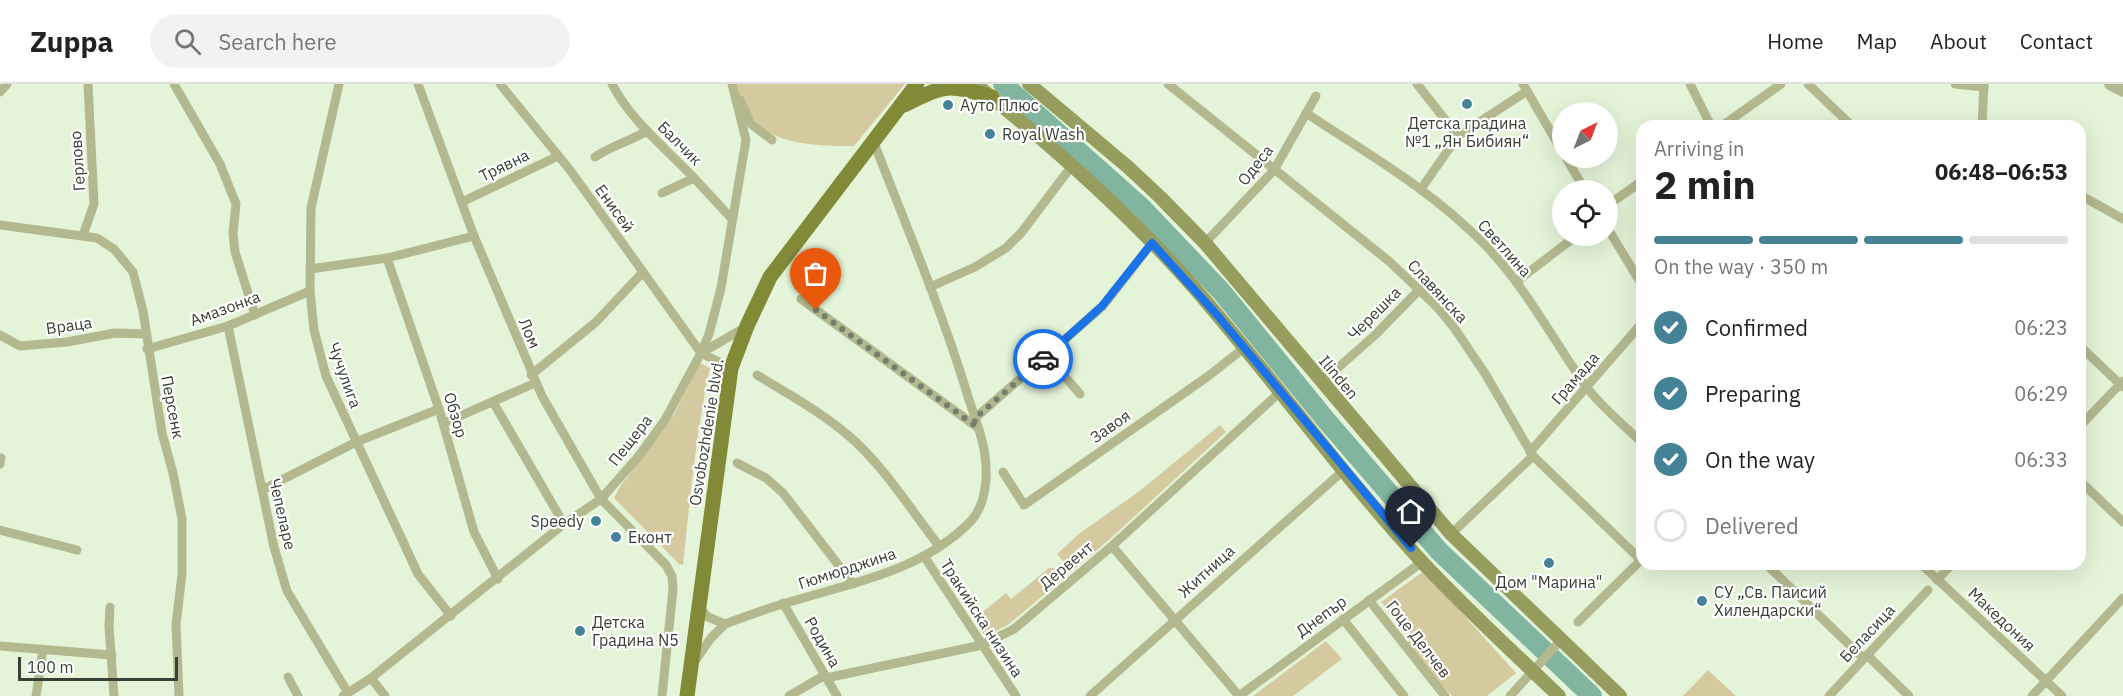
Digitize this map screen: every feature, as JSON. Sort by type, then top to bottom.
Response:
[{"type":"main road","name":"Osvobozhdenie blvd.","points":[[687,696],[731,368],[770,277],[917,84]]},
{"type":"main road","points":[[975,84],[1125,215],[1152,243],[1196,290],[1422,562],[1536,667],[1559,696]]},
{"type":"main road","name":"Ilinden","points":[[1029,84],[1128,167],[1161,198],[1204,243],[1451,534],[1557,644],[1620,696]]},
{"type":"main road","points":[[899,108],[933,89],[943,87],[952,86],[992,97]]},
{"type":"street","points":[[0,92],[7,84]]},
{"type":"street","name":"Герлово","points":[[83,235],[94,204],[88,84]]},
{"type":"street","points":[[174,84],[220,164],[236,204],[233,233],[235,252],[255,315]]},
{"type":"street","name":"Чучулига","points":[[339,84],[311,208],[310,291],[320,356],[326,376],[418,574],[451,616]]},
{"type":"street","name":"Лом","points":[[418,84],[474,236],[533,379],[601,499],[666,565],[672,576],[673,589],[662,696]]},
{"type":"street","name":"Енисей","points":[[500,84],[558,156],[701,353]]},
{"type":"street","name":"Балчик","points":[[612,84],[631,115],[732,219]]},
{"type":"street","points":[[733,84],[751,124],[772,140]]},
{"type":"street","name":"Пещера","points":[[346,694],[371,678],[451,616],[564,524],[601,499],[638,458],[665,420],[701,353],[722,288],[746,140],[733,84]]},
{"type":"street","name":"Славянска","points":[[1168,84],[1390,262],[1420,289],[1466,344],[1532,454],[1636,554]]},
{"type":"street","points":[[1417,84],[1458,136]]},
{"type":"street","points":[[1690,84],[1708,120]]},
{"type":"street","points":[[1730,120],[1781,84]]},
{"type":"street","points":[[1808,84],[1846,120]]},
{"type":"street","points":[[1955,84],[1984,86],[1982,120]]},
{"type":"street","points":[[2110,84],[2123,91]]},
{"type":"street","points":[[1421,189],[1458,136],[1526,87],[1552,133]]},
{"type":"street","name":"Одеса","points":[[1204,243],[1274,170],[1316,96]]},
{"type":"street","name":"Светлина","points":[[1306,113],[1421,189],[1457,218],[1486,246],[1516,282],[1587,388],[1636,437]]},
{"type":"street","points":[[595,157],[647,131]]},
{"type":"street","name":"Гюмюрджина","points":[[725,624],[783,603],[889,574],[924,556],[973,519],[983,498],[987,479],[985,454],[954,351],[874,143]]},
{"type":"street","name":"Трявна","points":[[462,202],[558,156]]},
{"type":"street","points":[[930,287],[975,267],[1006,248],[1021,233],[1071,167]]},
{"type":"street","points":[[662,193],[694,178]]},
{"type":"street","points":[[1618,198],[1636,185]]},
{"type":"street","points":[[2086,198],[2123,219]]},
{"type":"street","name":"Персенк","points":[[0,225],[97,238],[114,249],[133,272],[143,311],[147,349],[162,433],[182,519],[182,574],[176,625],[178,696]]},
{"type":"street","points":[[310,269],[387,258],[474,236]]},
{"type":"street","points":[[801,299],[976,423],[1102,306],[1152,243]]},
{"type":"street","points":[[1618,245],[1636,275]]},
{"type":"street","points":[[1516,282],[1563,246]]},
{"type":"street","name":"Обзор","points":[[387,258],[440,409],[474,532],[498,579]]},
{"type":"street","points":[[444,423],[493,402],[533,379],[596,322],[643,272]]},
{"type":"street","name":"Черешка","points":[[1322,382],[1375,335],[1420,289]]},
{"type":"street","name":"Амазонка","points":[[147,349],[228,326],[310,291]]},
{"type":"street","name":"Чепеларе","points":[[228,326],[274,547],[287,591],[346,694]]},
{"type":"street","points":[[701,353],[747,327]]},
{"type":"street","name":"Грамада","points":[[1451,534],[1532,454],[1636,330]]},
{"type":"street","name":"Враца","points":[[0,334],[20,346],[67,342],[115,333],[146,334]]},
{"type":"street","name":"Завоя","points":[[1003,472],[1024,505],[1207,377],[1244,348]]},
{"type":"street","points":[[2086,351],[2122,384],[2086,420]]},
{"type":"street","points":[[701,353],[731,368]]},
{"type":"street","points":[[1047,356],[1080,394]]},
{"type":"street","name":"Тракийска низина","points":[[757,375],[831,421],[851,437],[872,458],[939,546]]},
{"type":"street","name":"Дервент","points":[[789,696],[826,677],[982,645],[1014,629],[1112,546],[1280,392]]},
{"type":"street","points":[[493,402],[564,524]]},
{"type":"street","points":[[262,490],[356,442],[440,409]]},
{"type":"street","points":[[0,464],[1,459]]},
{"type":"street","points":[[737,463],[766,478],[783,493],[853,584]]},
{"type":"street","name":"Житница","points":[[1090,696],[1344,470]]},
{"type":"street","points":[[2086,487],[2123,522]]},
{"type":"street","points":[[0,530],[77,550]]},
{"type":"street","points":[[1112,546],[1239,696]]},
{"type":"street","name":"Тракийска низина","points":[[924,556],[1016,696]]},
{"type":"street","name":"Днепър","points":[[1239,696],[1422,562]]},
{"type":"street","points":[[1578,622],[1636,566]]},
{"type":"street","points":[[1772,570],[1909,696]]},
{"type":"street","name":"Македония","points":[[1927,570],[2062,696]]},
{"type":"street","points":[[1938,580],[1947,570]]},
{"type":"street","name":"Беласица","points":[[1829,696],[1928,591]]},
{"type":"street","points":[[2032,696],[2123,598]]},
{"type":"street","name":"Гоце Делчев","points":[[1369,600],[1445,696]]},
{"type":"street","name":"Родина","points":[[783,603],[837,696]]},
{"type":"street","points":[[110,607],[109,626],[114,696]]},
{"type":"street","points":[[692,665],[711,638],[725,624],[708,617],[699,607]]},
{"type":"street","points":[[1343,619],[1404,696]]},
{"type":"street","points":[[1510,696],[1557,644]]},
{"type":"street","points":[[0,646],[112,655]]},
{"type":"street","points":[[36,696],[43,650]]},
{"type":"street","points":[[288,676],[298,696]]},
{"type":"street","points":[[371,678],[385,696]]},
{"type":"shaded area","points":[[734,84],[905,84],[854,146],[831,146],[794,142],[771,134],[753,119]]},
{"type":"shaded area","points":[[700,363],[710,368],[697,441],[683,565],[679,564],[614,498],[619,488],[674,415]]},
{"type":"shaded area","points":[[1220,425],[1226,432],[1072,571],[1057,554],[1080,533],[1141,490]]},
{"type":"shaded area","points":[[1049,568],[1056,568],[1064,578],[1009,624],[985,637],[974,619],[1006,593],[1011,599]]},
{"type":"shaded area","points":[[1424,571],[1516,673],[1487,696],[1452,696],[1407,647],[1412,639],[1381,602]]},
{"type":"shaded area","points":[[1326,641],[1342,659],[1293,696],[1253,696]]},
{"type":"shaded area","points":[[1708,670],[1736,696],[1683,696]]},
{"type":"waterway","points":[[1003,84],[1141,207],[1221,291],[1326,420],[1439,551],[1592,696]]},
{"type":"way so far","points":[[816,310],[977,427],[974,419],[1043,359]]},
{"type":"place","name":"Детска градина №1 „Ян Бибиян“","points":[[1467,104]]},
{"type":"place","name":"Ауто Плюс","points":[[948,105]]},
{"type":"place","name":"Royal Wash","points":[[990,134]]},
{"type":"place","name":"Speedy","points":[[596,521]]},
{"type":"place","name":"Еконт","points":[[616,537]]},
{"type":"place","name":"Дом \"Марина\"","points":[[1549,563]]},
{"type":"place","name":"СУ „Св. Паисий Хилендарски“","points":[[1702,601]]},
{"type":"place","name":"Детска Градина N5","points":[[580,631]]},
{"type":"route","points":[[1043,359],[1102,306],[1152,243],[1217,315],[1411,548]]}]
